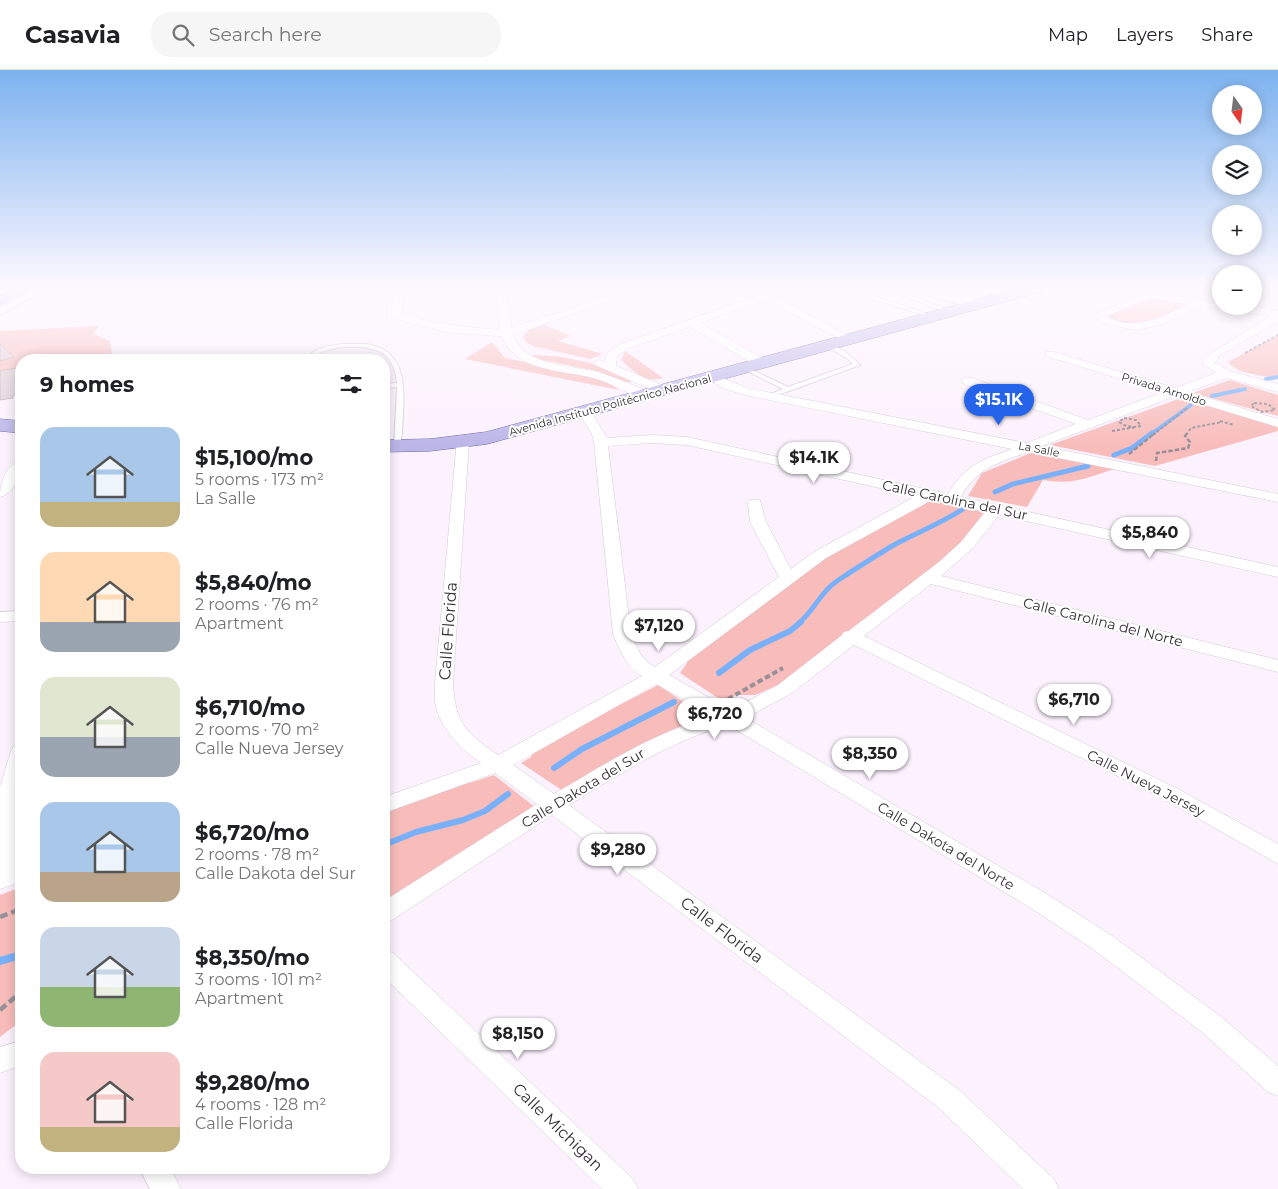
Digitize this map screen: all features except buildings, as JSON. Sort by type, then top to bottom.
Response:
[{"type":"main road","name":"Avenida Instituto Politécnico Nacional","points":[[390,446],[462,442],[585,413],[846,341]]},
{"type":"main road","points":[[0,426],[15,427]]},
{"type":"street","points":[[510,341],[517,352],[541,363],[570,363],[583,360],[611,361],[664,391]]},
{"type":"street","points":[[611,361],[625,346],[639,341]]},
{"type":"street","points":[[718,341],[755,366]]},
{"type":"street","points":[[1238,341],[1210,360],[1209,364],[1225,374],[1278,388]]},
{"type":"street","points":[[517,352],[553,353]]},
{"type":"street","name":"Privada Arnoldo","points":[[1050,354],[1278,423]]},
{"type":"street","points":[[570,363],[645,396]]},
{"type":"street","points":[[953,498],[964,480],[984,464],[1027,446],[1225,374]]},
{"type":"street","name":"La Salle","points":[[713,378],[729,386],[770,396],[1027,446],[1278,498]]},
{"type":"street","points":[[968,381],[1088,424]]},
{"type":"street","name":"Calle Dakota del Norte","points":[[585,413],[599,434],[601,442],[622,634],[630,653],[640,667],[722,713],[1037,900],[1102,942],[1211,1024],[1278,1083]]},
{"type":"street","name":"Calle Carolina del Sur","points":[[601,442],[653,439],[687,441],[953,498],[1278,572]]},
{"type":"street","name":"Calle Florida","points":[[462,442],[444,683],[445,706],[453,724],[468,744],[553,804],[949,1099],[1044,1189]]},
{"type":"street","points":[[0,493],[15,473]]},
{"type":"street","points":[[390,803],[462,779],[498,764],[568,728],[655,676],[787,577],[851,536],[931,494]]},
{"type":"street","points":[[755,503],[758,522],[787,577]]},
{"type":"street","name":"Calle Dakota del Sur","points":[[390,909],[553,804],[663,741],[694,728],[722,713],[785,689],[850,636],[928,578],[967,545],[996,508]]},
{"type":"street","name":"Calle Carolina del Norte","points":[[928,578],[1278,666]]},
{"type":"street","points":[[0,617],[15,616]]},
{"type":"street","name":"Calle Nueva Jersey","points":[[850,636],[1171,794],[1278,855]]},
{"type":"street","points":[[8,877],[5,813],[15,767]]},
{"type":"street","name":"Calle Míchigan","points":[[390,967],[623,1189]]},
{"type":"street","points":[[0,1060],[15,1056]]},
{"type":"street","points":[[157,1174],[166,1189]]},
{"type":"lane","points":[[314,354],[326,349],[350,345],[373,346],[385,354]]},
{"type":"lane","points":[[770,396],[856,365],[850,358],[830,346]]},
{"type":"lane","points":[[390,357],[393,359],[399,372],[399,385],[390,446]]},
{"type":"lane","points":[[755,366],[787,390]]},
{"type":"lane","points":[[390,386],[399,385]]},
{"type":"path","points":[[1245,353],[1268,341]]},
{"type":"path","points":[[1122,460],[1191,405]]},
{"type":"path","points":[[1155,466],[1157,454],[1164,451],[1178,452],[1188,448],[1190,442],[1185,436],[1191,428],[1222,422]]},
{"type":"path","points":[[1104,431],[1136,427]]},
{"type":"path","points":[[722,713],[784,667]]},
{"type":"path","points":[[0,917],[15,911]]},
{"type":"path","points":[[0,1010],[15,997]]},
{"type":"shaded area","points":[[0,341],[110,341],[112,354],[15,354],[15,369],[0,371]]},
{"type":"shaded area","points":[[559,341],[603,354],[590,359],[533,346],[526,342]]},
{"type":"shaded area","points":[[1266,341],[1278,341],[1278,378],[1244,372],[1228,362]]},
{"type":"shaded area","points":[[492,342],[505,358],[602,378],[619,390],[465,359]]},
{"type":"shaded area","points":[[625,351],[663,378],[650,379],[635,373],[621,360]]},
{"type":"shaded area","points":[[544,355],[595,364],[630,377],[631,382],[624,382],[592,370],[528,357]]},
{"type":"shaded area","points":[[1230,380],[1278,395],[1278,416],[1193,393]]},
{"type":"shaded area","points":[[1181,398],[1278,427],[1278,431],[1155,466],[1050,445]]},
{"type":"shaded area","points":[[1033,452],[1114,469],[1071,481],[1043,480],[1027,507],[968,496],[982,473]]},
{"type":"shaded area","points":[[934,499],[985,512],[973,536],[932,571],[857,624],[783,683],[755,695],[736,695],[724,702],[680,673],[687,663],[686,659],[850,540]]},
{"type":"shaded area","points":[[658,685],[703,715],[621,756],[563,791],[521,763],[531,757],[534,749]]},
{"type":"shaded area","points":[[494,775],[535,807],[390,899],[390,810],[440,789],[473,782]]},
{"type":"shaded area","points":[[15,889],[15,1026],[0,1037],[0,895]]},
{"type":"waterway","points":[[1266,379],[1278,377]]},
{"type":"waterway","points":[[1212,396],[1245,389]]},
{"type":"waterway","points":[[1150,435],[1191,405]]},
{"type":"waterway","points":[[1114,455],[1132,448],[1152,433]]},
{"type":"waterway","points":[[995,492],[1013,484],[1088,466]]},
{"type":"waterway","points":[[799,623],[831,585],[892,546],[963,509]]},
{"type":"waterway","points":[[719,673],[750,650],[790,631],[801,622]]},
{"type":"waterway","points":[[554,768],[582,749],[674,702]]},
{"type":"waterway","points":[[390,843],[416,832],[463,820],[485,811],[508,794]]},
{"type":"waterway","points":[[0,961],[15,957]]}]
